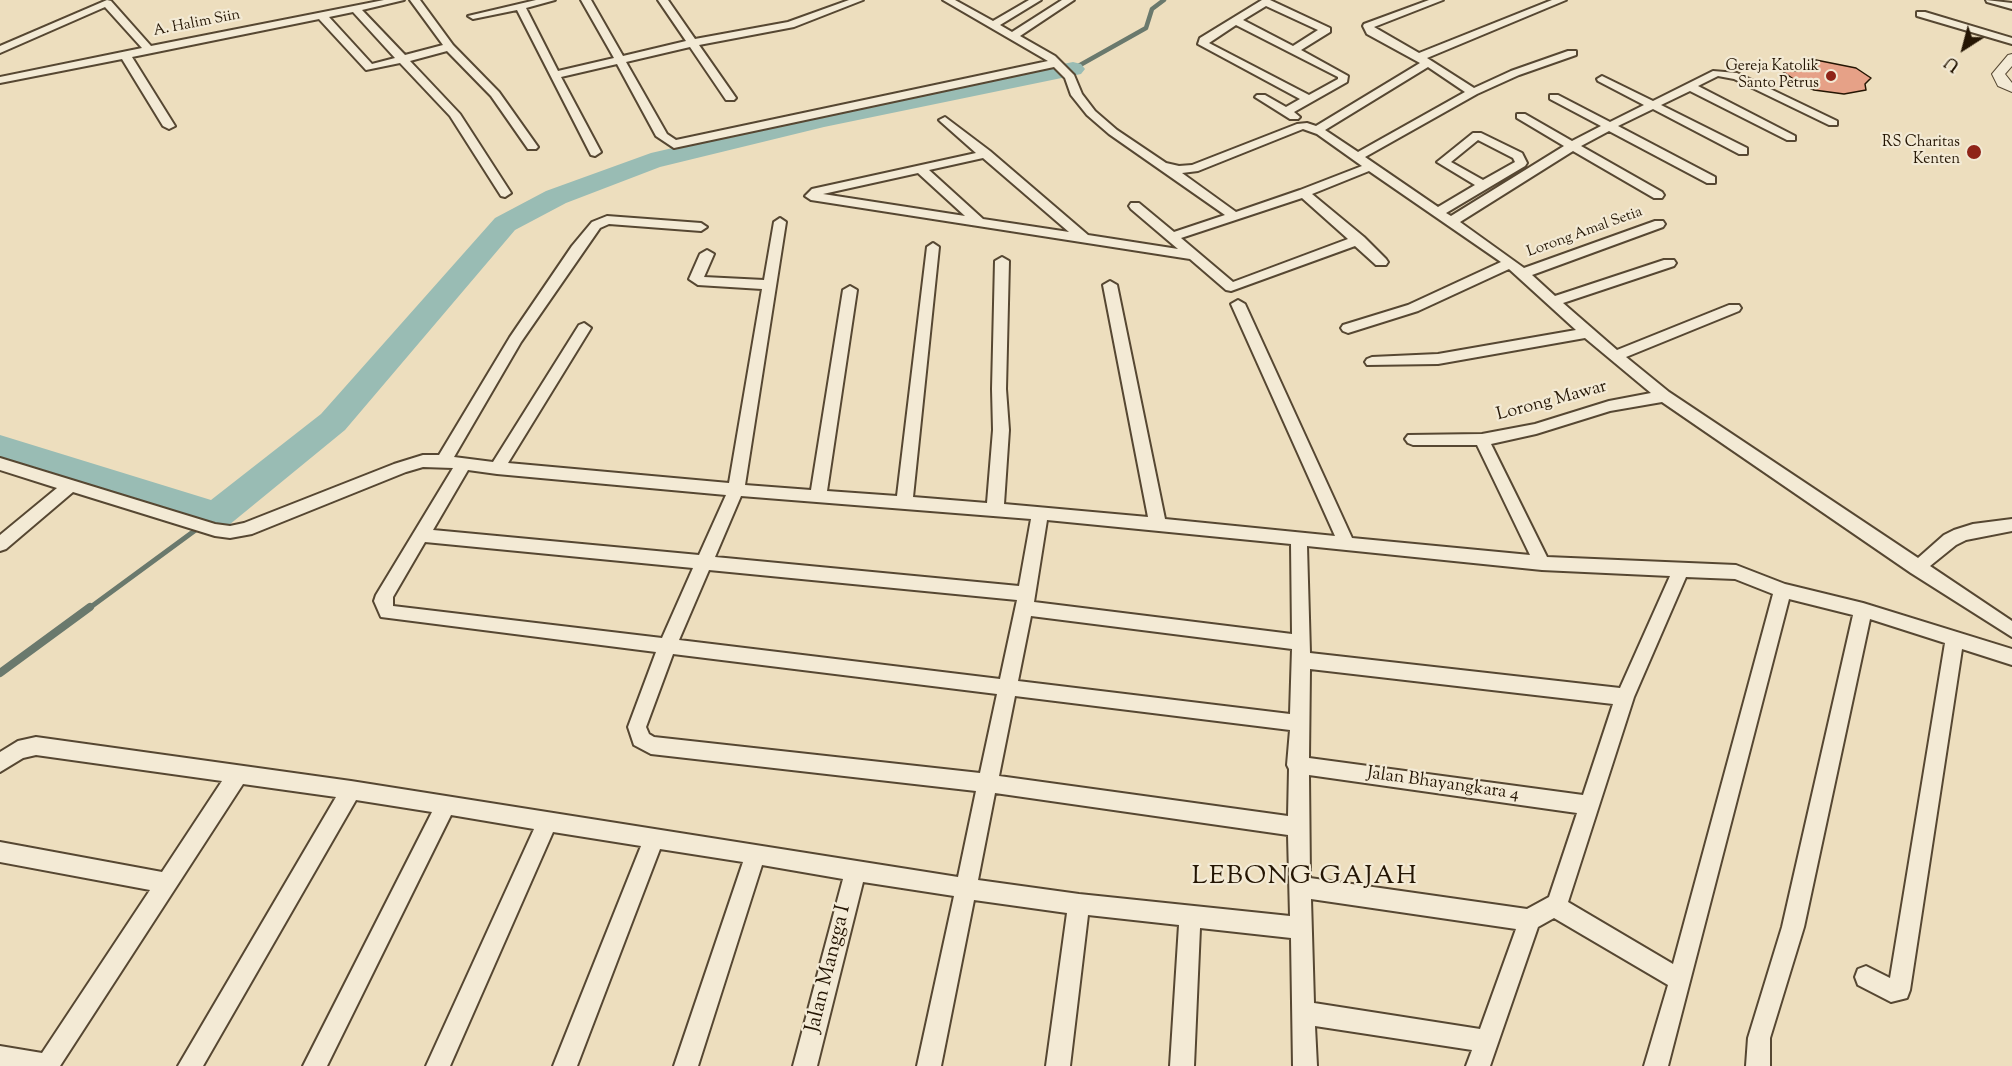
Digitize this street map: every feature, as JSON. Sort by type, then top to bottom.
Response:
[{"type":"street","name":"A. Halim Siin","points":[[0,80],[399,0]]},
{"type":"street","points":[[415,0],[449,47],[495,94],[532,147]]},
{"type":"street","points":[[473,16],[550,0]]},
{"type":"street","points":[[586,0],[662,136],[674,144],[1057,63]]},
{"type":"street","points":[[663,0],[730,98]]},
{"type":"street","points":[[555,75],[692,43],[790,25],[858,0]]},
{"type":"street","points":[[948,0],[1057,63],[1070,77],[1083,103],[1100,120],[1154,162],[1235,217]]},
{"type":"street","points":[[992,26],[1036,0]]},
{"type":"street","points":[[1011,37],[1069,0]]},
{"type":"street","points":[[1438,0],[1368,26],[1371,32],[1423,60],[1473,92]]},
{"type":"street","points":[[1166,168],[1194,168],[1260,141],[1312,128],[1423,60],[1561,0]]},
{"type":"street","points":[[1991,0],[2012,6]]},
{"type":"street","points":[[0,50],[107,3],[148,49]]},
{"type":"street","points":[[1294,50],[1326,30],[1268,3],[1235,20],[1204,40],[1203,44],[1310,100]]},
{"type":"street","points":[[520,6],[595,152]]},
{"type":"street","points":[[355,9],[454,114],[505,193]]},
{"type":"street","points":[[1921,14],[2012,41]]},
{"type":"street","points":[[321,15],[370,68],[449,47]]},
{"type":"street","points":[[1235,20],[1344,78],[1286,112]]},
{"type":"street","points":[[1357,157],[1473,92],[1515,73],[1572,53]]},
{"type":"street","points":[[125,54],[169,126]]},
{"type":"street","points":[[2012,58],[1998,74],[2003,83],[2012,88]]},
{"type":"street","points":[[1451,222],[1572,146],[1717,73],[1727,73],[1833,123]]},
{"type":"street","points":[[1602,79],[1743,152]]},
{"type":"street","points":[[1689,86],[1791,138]]},
{"type":"street","points":[[1261,97],[1371,166],[1511,263],[1587,333],[1664,396],[2012,630]]},
{"type":"street","points":[[1554,97],[1711,180]]},
{"type":"street","points":[[1521,116],[1658,195]]},
{"type":"street","points":[[945,120],[1086,239]]},
{"type":"street","points":[[1437,213],[1518,166],[1522,161],[1518,156],[1477,135],[1443,162],[1483,185]]},
{"type":"street","points":[[986,154],[814,193],[811,196],[1197,256]]},
{"type":"street","points":[[1173,237],[1304,193],[1371,166]]},
{"type":"street","points":[[921,169],[980,223]]},
{"type":"street","points":[[1304,193],[1381,262]]},
{"type":"street","points":[[1135,206],[1231,287],[1359,240]]},
{"type":"street","points":[[444,461],[515,340],[596,225],[607,220],[701,227]]},
{"type":"street","points":[[780,222],[736,490],[667,647],[637,727],[641,739],[645,743],[987,783],[1298,827]]},
{"type":"street","name":"Lorong Amal Setia","points":[[1523,273],[1659,224]]},
{"type":"street","points":[[904,503],[933,247]]},
{"type":"street","points":[[707,254],[696,279],[698,280],[770,285]]},
{"type":"street","points":[[995,510],[1001,430],[999,389],[1002,261]]},
{"type":"street","points":[[1348,328],[1423,304],[1474,278],[1511,263]]},
{"type":"street","points":[[1554,302],[1669,263]]},
{"type":"street","points":[[1110,285],[1158,525]]},
{"type":"street","points":[[818,496],[849,290]]},
{"type":"street","points":[[1238,304],[1347,544]]},
{"type":"street","points":[[1614,356],[1734,308]]},
{"type":"street","points":[[497,468],[584,328]]},
{"type":"street","points":[[1372,362],[1438,359],[1587,333]]},
{"type":"street","name":"Lorong Mawar","points":[[1413,439],[1482,440],[1536,429],[1610,406],[1664,396]]},
{"type":"street","points":[[1482,440],[1542,563]]},
{"type":"street","points":[[0,465],[215,530],[236,532],[406,466],[423,461],[444,461],[736,490],[1040,513],[1542,563],[1731,571],[1783,590],[1863,610],[2012,657]]},
{"type":"street","points":[[464,463],[384,598],[383,606],[390,613],[1299,723]]},
{"type":"street","points":[[0,544],[70,486]]},
{"type":"street","points":[[929,1066],[1008,686],[1040,513]]},
{"type":"street","points":[[1917,568],[1950,540],[1960,535],[1973,530],[2012,525]]},
{"type":"street","points":[[422,535],[702,563],[1025,601],[1300,651],[1625,697]]},
{"type":"street","points":[[1299,539],[1300,651],[1297,765],[1299,928],[1305,1013],[1305,1066]]},
{"type":"street","points":[[1556,907],[1625,697],[1681,570]]},
{"type":"street","points":[[1656,1066],[1783,590]]},
{"type":"street","points":[[1758,1066],[1759,1038],[1793,927],[1863,610]]},
{"type":"street","points":[[1866,978],[1891,991],[1899,990],[1955,639]]},
{"type":"street","points":[[0,763],[18,750],[36,746],[351,790],[965,888],[1079,904],[1299,928]]},
{"type":"street","name":"Jalan Bhayangkara 4","points":[[1297,765],[1589,805]]},
{"type":"street","points":[[0,1057],[47,1066],[238,774]]},
{"type":"street","points":[[190,1066],[351,790]]},
{"type":"street","points":[[315,1066],[445,806]]},
{"type":"street","points":[[438,1066],[547,822]]},
{"type":"street","points":[[566,1066],[654,839]]},
{"type":"street","points":[[0,852],[167,883]]},
{"type":"street","points":[[686,1066],[755,856]]},
{"type":"street","name":"Jalan Mangga I","points":[[805,1066],[855,872]]},
{"type":"street","points":[[1300,887],[1530,920]]},
{"type":"street","points":[[1058,1066],[1079,904]]},
{"type":"street","points":[[1478,1066],[1530,920],[1547,909],[1556,907],[1680,980]]},
{"type":"street","points":[[1182,1066],[1190,916]]},
{"type":"street","points":[[1305,1013],[1487,1041]]},
{"type":"building","name":"Gereja Katolik Santo Petrus","points":[[1816,60],[1856,68],[1871,78],[1865,84],[1866,90],[1844,94],[1814,90],[1802,85],[1782,71],[1797,71],[1797,64]]},
{"type":"waterway","points":[[1073,69],[1146,28],[1152,9],[1164,0]]},
{"type":"waterway","points":[[0,447],[216,515],[333,422],[505,224],[556,197],[651,161],[824,120],[1073,69]]},
{"type":"waterway","points":[[88,609],[216,515]]},
{"type":"waterway","points":[[0,673],[90,607]]},
{"type":"place","name":"Gereja Katolik Santo Petrus","points":[[1831,76]]},
{"type":"place","name":"RS Charitas Kenten","points":[[1974,152]]},
{"type":"district","name":"LEBONG GAJAH","points":[[1305,879]]}]
